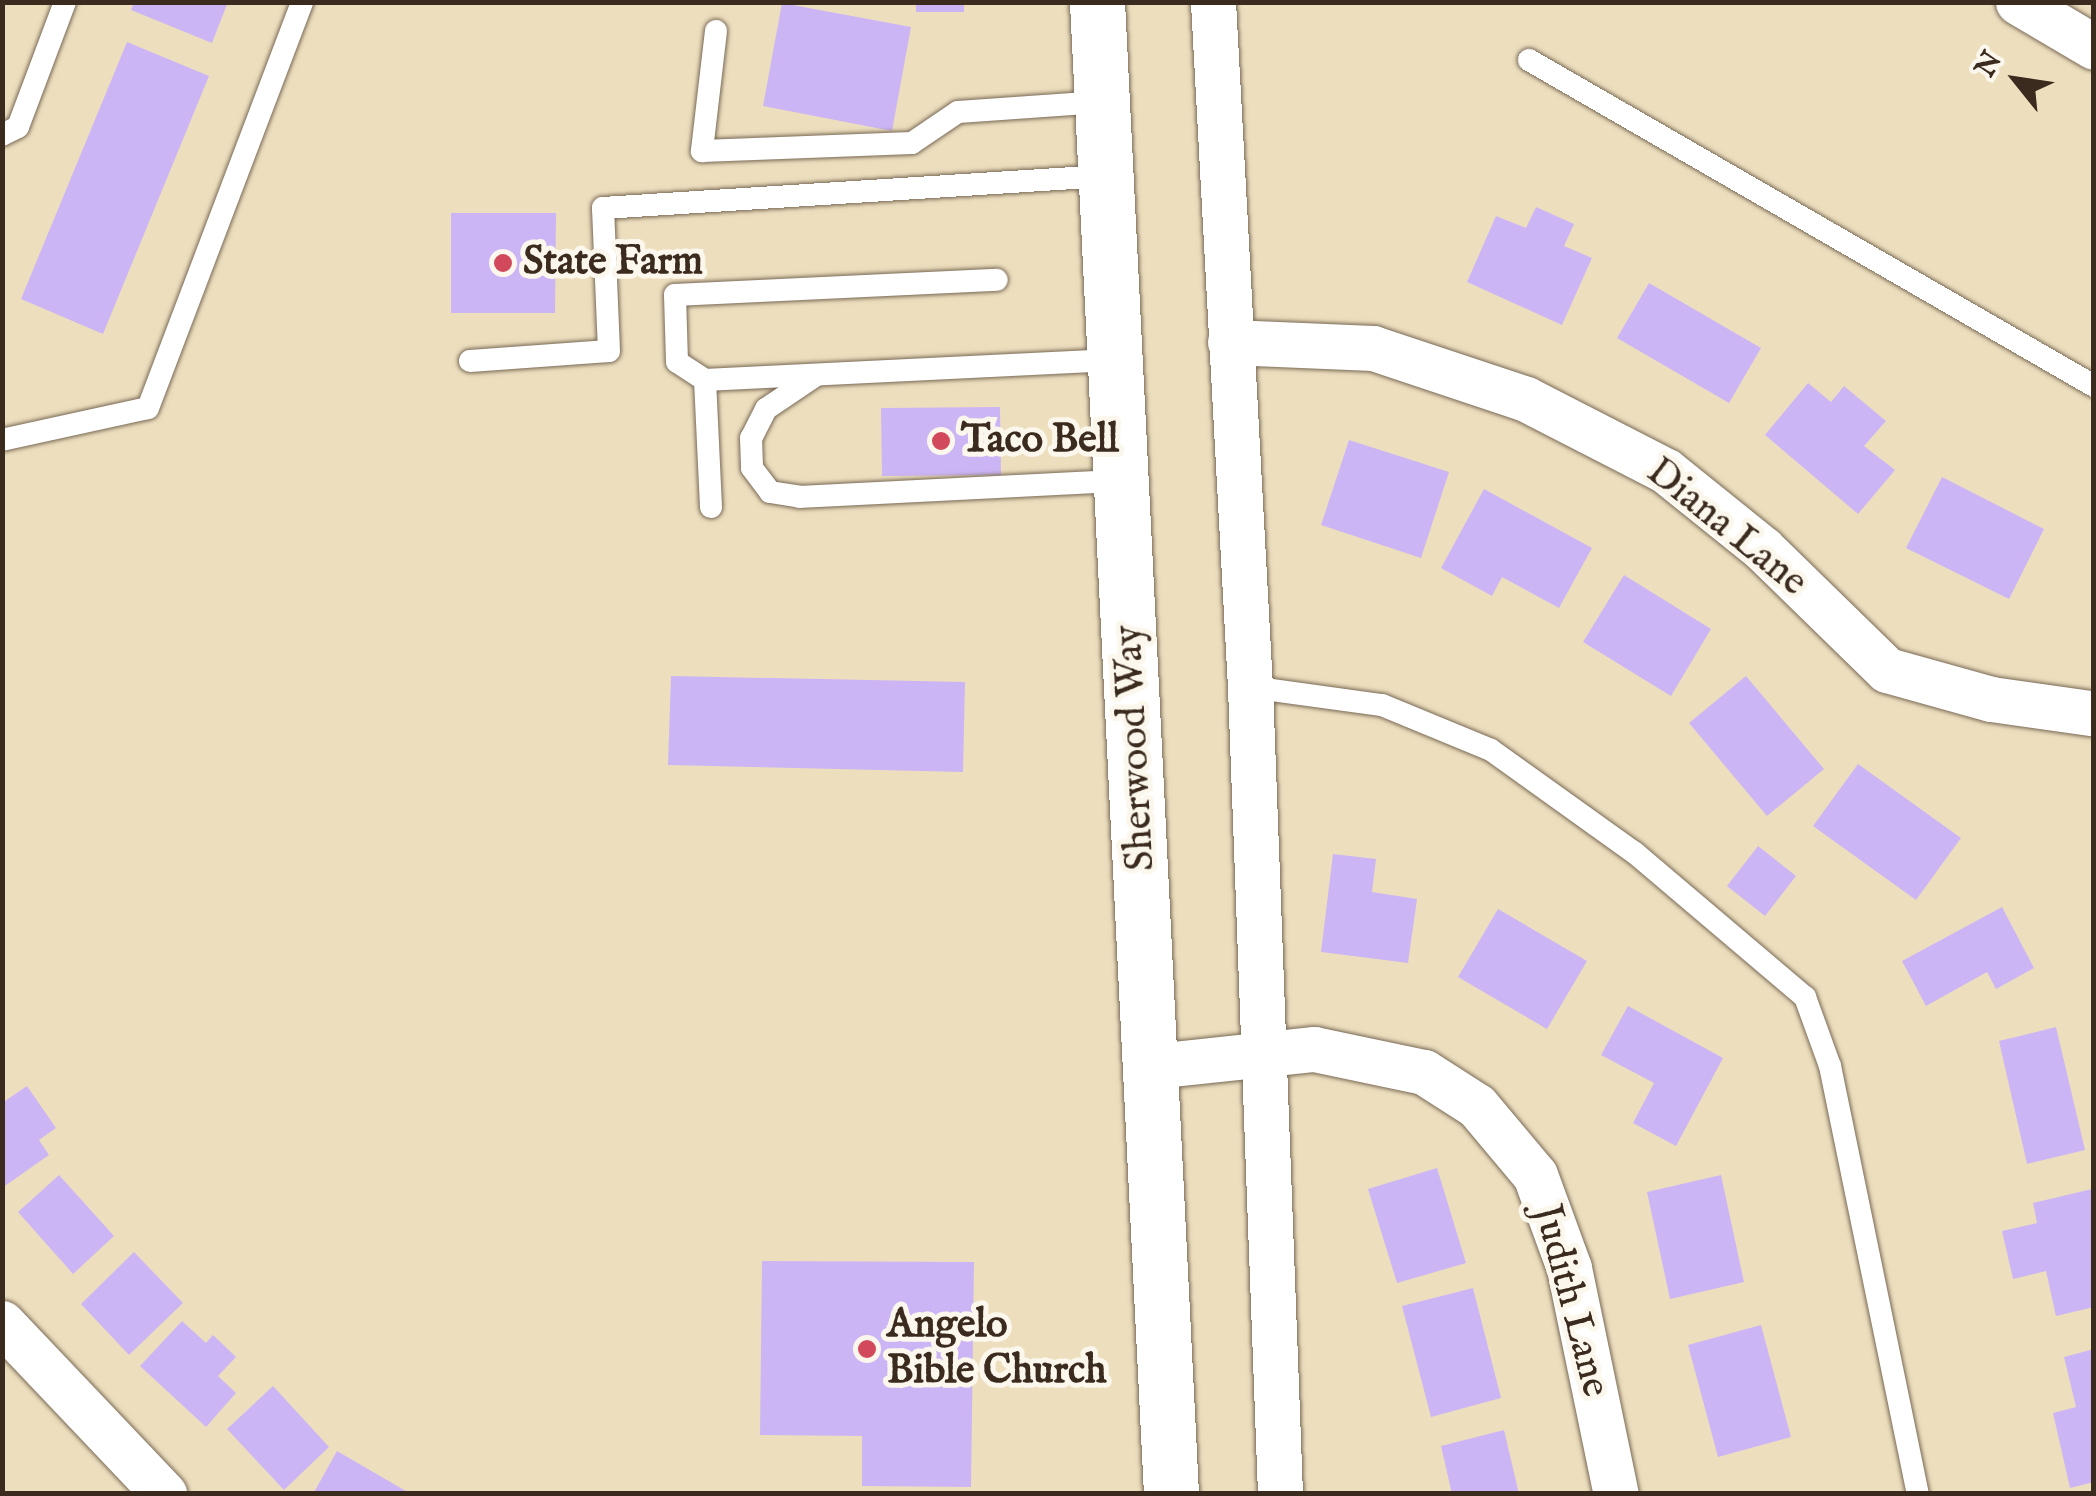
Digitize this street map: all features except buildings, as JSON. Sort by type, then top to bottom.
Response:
[{"type":"main road","name":"Sherwood Way","points":[[1097,2],[1113,360],[1154,1066],[1171,1494]]},
{"type":"street","points":[[1214,2],[1250,687],[1280,1494]]},
{"type":"street","points":[[2018,2],[2094,47]]},
{"type":"street","name":"Diana Lane","points":[[1230,342],[1373,348],[1526,399],[1666,471],[1763,549],[1888,670],[1991,699],[2092,713]]},
{"type":"street","name":"Judith Lane","points":[[1154,1066],[1266,1058],[1314,1049],[1424,1072],[1477,1106],[1535,1175],[1570,1268],[1616,1494]]},
{"type":"street","points":[[2,1324],[164,1494]]},
{"type":"lane","points":[[2,135],[18,127],[66,2]]},
{"type":"lane","points":[[2,440],[148,408],[302,2]]},
{"type":"lane","points":[[716,31],[702,150],[912,143],[958,112],[1102,102]]},
{"type":"lane","points":[[1529,60],[2094,386]]},
{"type":"lane","points":[[470,362],[609,351],[603,208],[1104,176]]},
{"type":"lane","points":[[997,280],[675,295],[677,362],[706,380],[1113,360]]},
{"type":"lane","points":[[818,374],[766,409],[751,438],[752,468],[770,492],[800,498],[1120,480]]},
{"type":"lane","points":[[706,380],[711,506]]},
{"type":"lane","points":[[1250,687],[1382,705],[1491,750],[1636,853],[1806,997],[1830,1066],[1918,1494]]},
{"type":"place","name":"State Farm","points":[[503,263]]},
{"type":"place","name":"Taco Bell","points":[[941,441]]},
{"type":"place","name":"Angelo Bible Church","points":[[867,1349]]}]
